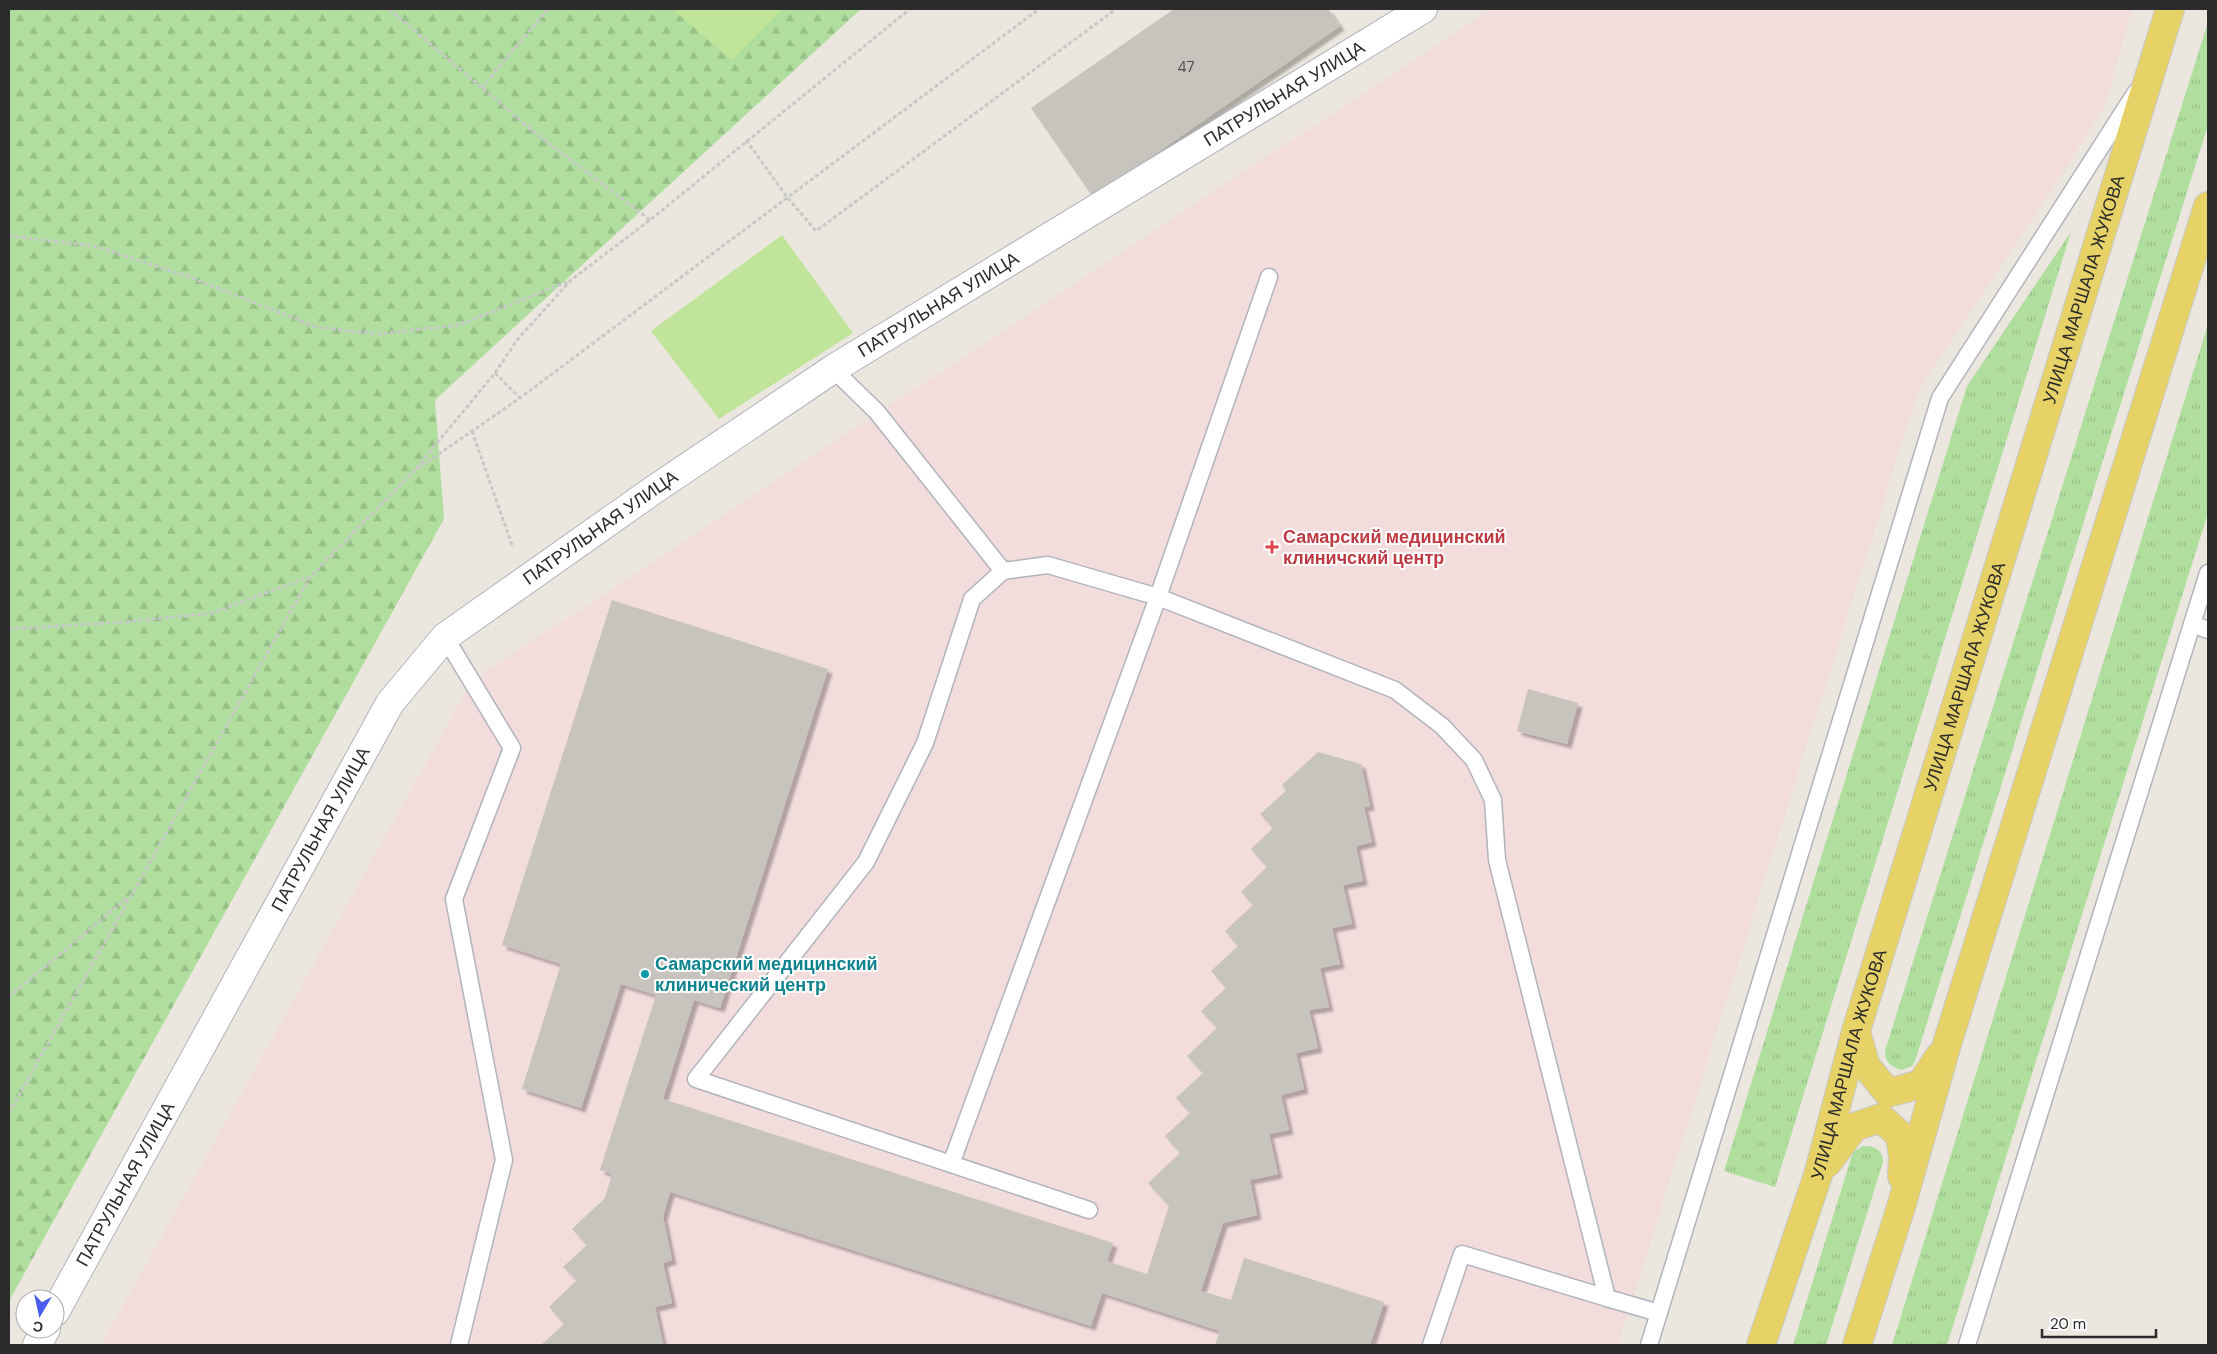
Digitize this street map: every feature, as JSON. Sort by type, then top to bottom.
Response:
[{"type":"main road","name":"УЛИЦА МАРШАЛА ЖУКОВА","points":[[1761,1345],[1818,1175],[1856,1031],[2170,9]]},
{"type":"main road","points":[[1857,1345],[1901,1208],[1947,1044],[2208,206]]},
{"type":"main road","points":[[1856,1031],[1866,1066],[1888,1093],[1921,1084],[1947,1044]]},
{"type":"main road","points":[[1818,1175],[1854,1127],[1881,1118],[1900,1135],[1903,1158],[1901,1208]]},
{"type":"street","name":"ПАТРУЛЬНАЯ УЛИЦА","points":[[65,1294],[390,703],[445,637],[655,489],[833,369],[1423,9]]},
{"type":"lane","points":[[1649,1345],[1940,398],[2154,65]]},
{"type":"lane","points":[[951,1164],[1158,597],[1269,277]]},
{"type":"lane","points":[[833,369],[883,420],[1003,571]]},
{"type":"lane","points":[[1089,1210],[696,1079],[866,862],[925,743],[972,599],[1003,571],[1048,565],[1158,597],[1395,690],[1442,726],[1474,760],[1493,800],[1497,860],[1607,1298]]},
{"type":"lane","points":[[1967,1345],[2208,573]]},
{"type":"lane","points":[[2192,624],[2208,630]]},
{"type":"lane","points":[[445,637],[512,748],[454,898],[504,1160],[459,1345]]},
{"type":"lane","points":[[1431,1345],[1462,1254],[1659,1313]]},
{"type":"path","points":[[389,9],[534,132],[650,220]]},
{"type":"path","points":[[482,87],[548,9]]},
{"type":"path","points":[[9,1114],[129,896],[310,577],[413,472],[495,373],[518,339],[571,280],[650,220],[746,140],[910,9]]},
{"type":"path","points":[[413,472],[520,398],[1040,9]]},
{"type":"path","points":[[746,140],[787,197],[816,231],[1116,9]]},
{"type":"path","points":[[9,236],[94,246],[187,276],[316,327],[378,334],[459,325],[571,280]]},
{"type":"path","points":[[495,373],[520,398]]},
{"type":"path","points":[[472,431],[525,581]]},
{"type":"path","points":[[9,629],[125,622],[212,613],[310,577]]},
{"type":"path","points":[[9,996],[129,896]]},
{"type":"shaded area","name":"Самарский медицинский клиничский центр","points":[[1491,9],[2132,9],[2104,109],[1918,392],[1618,1345],[101,1345],[472,681]]},
{"type":"green space","points":[[9,9],[861,9],[435,400],[444,519],[9,1301]]},
{"type":"green space","points":[[672,9],[783,9],[732,60]]},
{"type":"green space","points":[[2208,22],[2208,125],[1915,1061],[1912,1066],[1901,1070],[1889,1064],[1885,1051]]},
{"type":"green space","points":[[2071,232],[1775,1187],[1724,1171],[1967,386]]},
{"type":"green space","points":[[782,235],[853,333],[719,419],[651,331]]},
{"type":"green space","points":[[2208,324],[2208,513],[1947,1345],[1892,1345]]},
{"type":"green space","points":[[1863,1146],[1871,1146],[1880,1151],[1883,1162],[1826,1345],[1793,1345],[1853,1152]]},
{"type":"building","points":[[1174,9],[1328,9],[1340,26],[1093,197],[1031,108]]},
{"type":"building","name":"Самарский медицинский клинический центр","points":[[612,600],[828,669],[720,1008],[694,1000],[663,1099],[1113,1243],[1107,1261],[1147,1274],[1169,1206],[1148,1183],[1180,1153],[1165,1136],[1190,1113],[1176,1098],[1203,1073],[1187,1056],[1217,1028],[1201,1011],[1226,988],[1211,971],[1238,946],[1225,931],[1253,905],[1241,892],[1267,867],[1251,849],[1273,828],[1260,814],[1286,791],[1282,785],[1318,752],[1361,764],[1370,806],[1364,807],[1372,842],[1356,846],[1363,881],[1343,885],[1352,924],[1332,928],[1340,964],[1320,968],[1329,1007],[1309,1010],[1318,1048],[1296,1053],[1304,1089],[1281,1095],[1289,1130],[1269,1134],[1278,1174],[1250,1180],[1257,1215],[1223,1223],[1201,1291],[1231,1300],[1244,1258],[1384,1302],[1370,1345],[1215,1345],[1220,1331],[1102,1293],[1091,1326],[670,1192],[663,1216],[672,1260],[663,1263],[672,1303],[655,1307],[663,1344],[541,1345],[564,1324],[549,1307],[577,1280],[563,1267],[587,1245],[572,1229],[605,1198],[612,1174],[600,1170],[656,995],[621,984],[581,1108],[522,1089],[561,964],[502,945]]},
{"type":"building","points":[[1528,689],[1578,703],[1567,744],[1517,731]]},
{"type":"place","name":"Самарский медицинский клиничский центр","points":[[1272,547]]},
{"type":"place","name":"Самарский медицинский клинический центр","points":[[645,974]]}]
